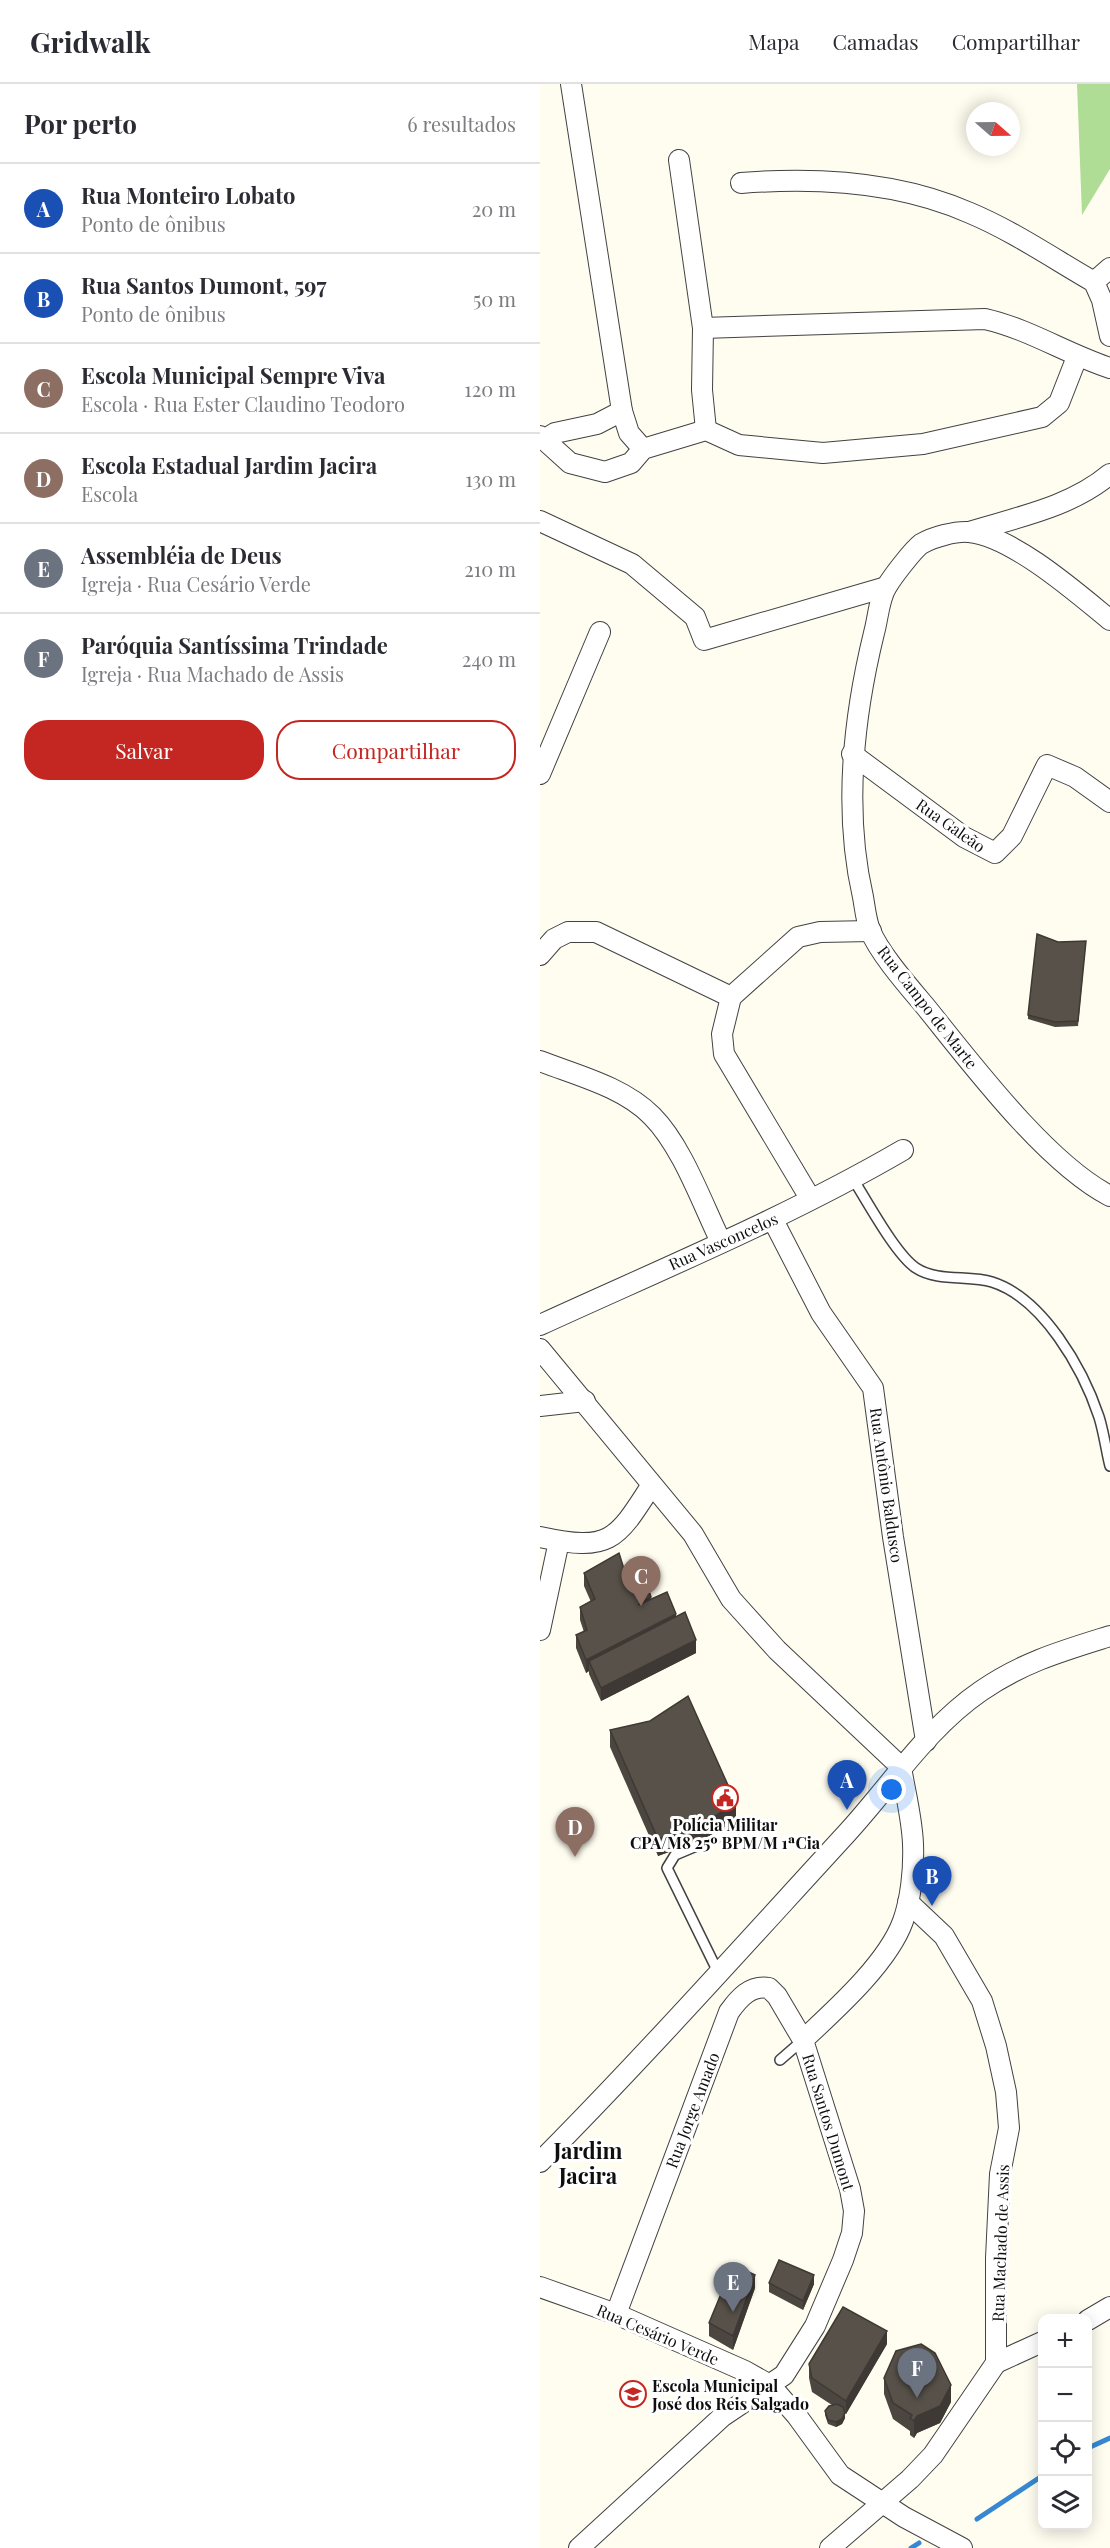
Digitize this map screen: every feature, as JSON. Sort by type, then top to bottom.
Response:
[{"type":"street","points":[[571,84],[622,411],[629,433],[643,449]]},
{"type":"street","points":[[679,160],[703,328],[702,390],[706,430]]},
{"type":"street","points":[[741,183],[776,180],[863,184],[917,194],[971,213],[1094,282],[1102,300],[1110,336]]},
{"type":"street","points":[[1094,282],[1110,268]]},
{"type":"street","points":[[703,328],[985,319],[1026,332],[1077,357],[1110,368]]},
{"type":"street","points":[[622,411],[597,424],[542,438],[570,463],[605,472],[631,463],[643,449],[706,430],[739,445],[823,453],[924,444],[1042,417],[1059,403],[1077,357]]},
{"type":"street","points":[[540,521],[632,564],[695,617],[704,640],[886,588],[921,544],[950,534],[969,532],[1071,500],[1091,490],[1110,474]]},
{"type":"street","points":[[969,532],[995,540],[1025,555],[1110,620]]},
{"type":"street","name":"Rua Campo de Marte","points":[[886,588],[865,669],[852,754],[854,831],[859,879],[871,932],[905,982],[940,1026],[1030,1129],[1065,1164],[1110,1196]]},
{"type":"street","points":[[1085,599],[1110,599]]},
{"type":"street","points":[[540,773],[600,632]]},
{"type":"street","name":"Rua Galeão","points":[[852,754],[964,837],[995,854],[1003,848],[1017,827],[1047,765],[1075,777],[1110,802]]},
{"type":"street","points":[[540,955],[554,939],[568,932],[596,932],[731,997]]},
{"type":"street","points":[[810,1198],[724,1054],[722,1034],[731,997],[798,937],[820,932],[871,932]]},
{"type":"street","points":[[540,1061],[620,1094],[653,1116],[674,1147],[721,1242]]},
{"type":"street","name":"Rua Vasconcelos","points":[[540,1325],[773,1220],[810,1198],[853,1179],[903,1150]]},
{"type":"street","name":"Rua Antônio Baldusco","points":[[773,1220],[822,1313],[873,1388],[893,1537],[926,1741]]},
{"type":"street","points":[[540,1350],[585,1401],[651,1486],[693,1534],[731,1599],[777,1650],[901,1767]]},
{"type":"street","points":[[540,1406],[585,1401]]},
{"type":"street","points":[[540,1630],[549,1539],[582,1544],[612,1536],[624,1528],[651,1486]]},
{"type":"street","points":[[540,2162],[849,1831],[901,1767],[981,1690],[1037,1658],[1110,1636]]},
{"type":"street","name":"Rua Santos Dumont","points":[[579,2548],[723,2416],[784,2375],[815,2326],[843,2260],[852,2233],[855,2211],[803,2040],[869,1973],[896,1937],[908,1902],[913,1845],[901,1767]]},
{"type":"street","name":"Rua Machado de Assis","points":[[908,1902],[944,1936],[982,2001],[996,2046],[1006,2092],[1009,2128],[1000,2184],[996,2362]]},
{"type":"street","name":"Rua Jorge Amado","points":[[616,2314],[729,2012],[740,1997],[751,1990],[769,1988],[777,1996],[803,2040]]},
{"type":"street","name":"Rua Cesário Verde","points":[[540,2287],[616,2314],[745,2371],[770,2385],[797,2416],[840,2475],[904,2517],[962,2548]]},
{"type":"street","points":[[1092,2318],[1110,2307]]},
{"type":"street","points":[[830,2548],[933,2455],[996,2362],[1038,2344]]},
{"type":"lane","points":[[853,1179],[902,1254],[916,1268],[935,1274],[993,1282],[1014,1291],[1031,1303],[1084,1380],[1100,1419],[1110,1466]]},
{"type":"lane","points":[[718,1972],[668,1868],[675,1855],[751,1824]]},
{"type":"lane","points":[[780,2060],[803,2040]]},
{"type":"green space","points":[[1077,84],[1110,84],[1110,169],[1082,215]]},
{"type":"building","points":[[1037,934],[1058,942],[1086,941],[1078,1021],[1055,1022],[1028,1015]]},
{"type":"building","points":[[619,1553],[628,1582],[643,1573],[651,1597],[638,1605],[667,1592],[676,1614],[586,1660],[576,1635],[587,1630],[580,1607],[595,1599],[584,1573]]},
{"type":"building","points":[[685,1612],[696,1640],[601,1688],[589,1661]]},
{"type":"building","points":[[688,1696],[736,1803],[704,1823],[658,1839],[610,1730],[650,1721]]},
{"type":"building","points":[[779,2260],[814,2275],[803,2301],[769,2283]]},
{"type":"building","points":[[733,2265],[755,2275],[733,2336],[709,2323]]},
{"type":"building","points":[[843,2307],[887,2331],[846,2401],[812,2378],[809,2364]]},
{"type":"building","points":[[921,2344],[935,2353],[951,2385],[940,2406],[917,2416],[914,2421],[910,2418],[912,2415],[893,2403],[884,2378],[896,2351]]},
{"type":"building","points":[[837,2404],[843,2407],[845,2413],[842,2419],[836,2422],[828,2420],[825,2411],[829,2406]]},
{"type":"waterway","points":[[1092,2446],[1110,2438]]},
{"type":"waterway","points":[[977,2519],[1038,2479]]},
{"type":"waterway","points":[[911,2548],[919,2543]]},
{"type":"place","name":"Escola Municipal Sempre Viva","points":[[641,1606]]},
{"type":"place","name":"Polícia Militar CPA/M8 25º BPM/M 1ªCia","points":[[725,1798]]},
{"type":"place","name":"Rua Monteiro Lobato","points":[[847,1810]]},
{"type":"place","name":"Escola Estadual Jardim Jacira","points":[[575,1857]]},
{"type":"place","name":"Rua Santos Dumont, 597","points":[[932,1906]]},
{"type":"place","name":"Assembléia de Deus","points":[[733,2312]]},
{"type":"place","name":"Escola Municipal José dos Reis Salgado","points":[[633,2394]]},
{"type":"place","name":"Paróquia Santíssima Trindade","points":[[917,2398]]},
{"type":"district","name":"Jardim Jacira","points":[[588,2162]]}]
